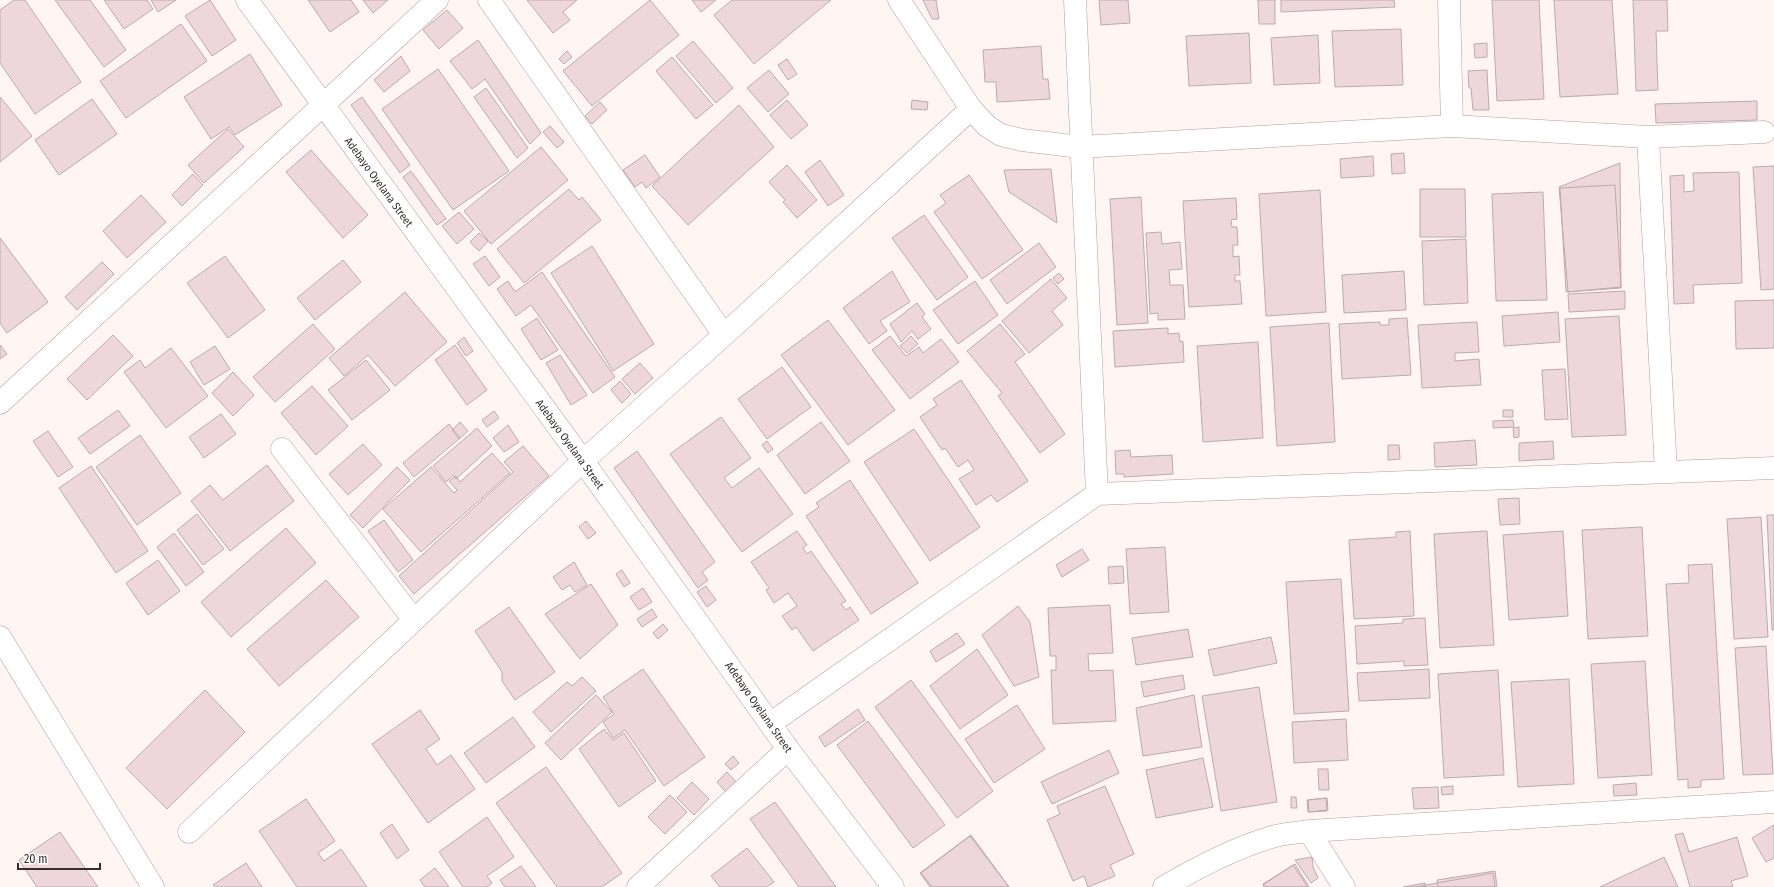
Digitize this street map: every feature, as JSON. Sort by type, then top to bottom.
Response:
[{"type":"street","name":"Adebayo Oyelana Street","points":[[247,0],[582,461],[771,723],[788,749],[893,887]]},
{"type":"street","points":[[0,403],[437,0]]},
{"type":"street","points":[[489,0],[724,335]]},
{"type":"street","points":[[899,0],[971,109],[987,126],[1001,135],[1022,140],[1080,147],[1452,126],[1648,137],[1764,132]]},
{"type":"street","points":[[1075,0],[1080,147],[1097,494]]},
{"type":"street","points":[[1449,0],[1452,126]]},
{"type":"street","points":[[189,832],[582,461],[724,335],[971,109]]},
{"type":"street","points":[[1648,137],[1666,471]]},
{"type":"street","points":[[282,449],[414,620]]},
{"type":"street","points":[[771,723],[1097,494],[1774,468]]},
{"type":"street","points":[[0,637],[153,887]]},
{"type":"street","points":[[638,887],[788,749]]},
{"type":"street","points":[[1164,887],[1192,870],[1234,851],[1273,836],[1309,831],[1774,802]]},
{"type":"street","points":[[1309,831],[1344,887]]},
{"type":"building","points":[[14,0],[25,0],[81,82],[35,114],[0,63],[0,10]]},
{"type":"building","points":[[55,0],[90,0],[126,50],[104,67]]},
{"type":"building","points":[[104,0],[147,0],[153,9],[124,29]]},
{"type":"building","points":[[151,0],[176,0],[158,12]]},
{"type":"building","points":[[210,0],[236,40],[212,56],[185,16]]},
{"type":"building","points":[[308,0],[351,0],[359,12],[330,32]]},
{"type":"building","points":[[363,0],[388,0],[373,13]]},
{"type":"building","points":[[527,0],[577,0],[563,12],[570,20],[553,33]]},
{"type":"building","points":[[650,0],[679,35],[592,106],[563,71]]},
{"type":"building","points":[[692,0],[716,0],[701,12]]},
{"type":"building","points":[[732,0],[831,0],[754,64],[714,15]]},
{"type":"building","points":[[923,0],[936,0],[939,19],[932,19]]},
{"type":"building","points":[[1099,0],[1128,0],[1130,23],[1101,25]]},
{"type":"building","points":[[1258,0],[1275,0],[1275,24],[1259,24]]},
{"type":"building","points":[[1281,0],[1394,0],[1395,7],[1281,12]]},
{"type":"building","points":[[1492,0],[1539,0],[1544,99],[1497,101]]},
{"type":"building","points":[[1554,0],[1612,0],[1618,94],[1560,97]]},
{"type":"building","points":[[1633,0],[1667,0],[1668,31],[1656,31],[1658,90],[1636,91]]},
{"type":"building","points":[[447,10],[463,28],[439,49],[423,30]]},
{"type":"building","points":[[181,24],[207,61],[126,118],[100,81]]},
{"type":"building","points":[[1401,29],[1403,85],[1335,87],[1332,31]]},
{"type":"building","points":[[1249,33],[1251,83],[1189,86],[1186,36]]},
{"type":"building","points":[[1318,35],[1320,83],[1274,85],[1271,38]]},
{"type":"building","points":[[478,40],[541,133],[530,144],[485,79],[472,89],[450,61]]},
{"type":"building","points":[[693,41],[733,88],[716,103],[676,56]]},
{"type":"building","points":[[1487,43],[1487,57],[1475,58],[1474,44]]},
{"type":"building","points":[[1041,46],[1043,79],[1048,79],[1050,99],[997,102],[996,82],[985,82],[983,50]]},
{"type":"building","points":[[567,51],[572,57],[564,64],[559,59]]},
{"type":"building","points":[[250,54],[282,105],[235,135],[229,127],[211,139],[184,97]]},
{"type":"building","points":[[401,56],[410,71],[384,92],[374,80]]},
{"type":"building","points":[[672,57],[713,105],[696,119],[656,71]]},
{"type":"building","points":[[787,59],[797,74],[788,80],[778,65]]},
{"type":"building","points":[[438,69],[509,171],[453,210],[382,109]]},
{"type":"building","points":[[769,70],[789,94],[768,112],[747,88]]},
{"type":"building","points":[[1487,70],[1489,110],[1473,110],[1468,71]]},
{"type":"building","points":[[486,88],[528,148],[517,158],[474,97]]},
{"type":"building","points":[[0,97],[32,136],[0,162]]},
{"type":"building","points":[[362,97],[410,165],[400,173],[351,105]]},
{"type":"building","points":[[92,99],[117,134],[59,175],[35,140]]},
{"type":"building","points":[[787,100],[808,125],[791,139],[770,115]]},
{"type":"building","points":[[912,100],[928,102],[927,110],[911,109]]},
{"type":"building","points":[[1757,101],[1757,120],[1656,123],[1655,104]]},
{"type":"building","points":[[600,102],[607,110],[592,124],[585,116]]},
{"type":"building","points":[[739,105],[774,147],[688,225],[652,186]]},
{"type":"building","points":[[550,126],[564,142],[557,148],[543,132]]},
{"type":"building","points":[[228,129],[244,147],[204,183],[188,165]]},
{"type":"building","points":[[541,147],[568,180],[491,244],[464,211]]},
{"type":"building","points":[[311,150],[368,215],[343,238],[286,172]]},
{"type":"building","points":[[1404,153],[1405,173],[1392,174],[1391,154]]},
{"type":"building","points":[[645,155],[660,177],[646,188],[642,182],[635,187],[623,170]]},
{"type":"building","points":[[1373,156],[1374,176],[1341,178],[1340,159]]},
{"type":"building","points":[[820,160],[844,195],[828,206],[805,172]]},
{"type":"building","points":[[1620,163],[1621,287],[1568,292],[1559,187]]},
{"type":"building","points":[[787,165],[817,200],[797,218],[783,202],[785,200],[769,182]]},
{"type":"building","points":[[1774,166],[1774,289],[1761,290],[1753,167]]},
{"type":"building","points":[[1051,169],[1057,223],[1009,192],[1004,170]]},
{"type":"building","points":[[411,171],[446,219],[437,225],[403,177]]},
{"type":"building","points":[[1739,172],[1742,283],[1693,285],[1694,303],[1674,304],[1670,176],[1684,175],[1684,192],[1694,191],[1693,173]]},
{"type":"building","points":[[193,174],[203,185],[182,206],[172,195]]},
{"type":"building","points":[[969,175],[1023,250],[982,279],[934,212],[946,203],[940,195]]},
{"type":"building","points":[[1615,185],[1621,288],[1566,292],[1560,188]]},
{"type":"building","points":[[569,189],[579,200],[582,197],[601,220],[524,283],[497,249]]},
{"type":"building","points":[[1420,189],[1465,189],[1466,237],[1420,237]]},
{"type":"building","points":[[1320,190],[1326,312],[1266,316],[1259,194]]},
{"type":"building","points":[[1543,192],[1547,300],[1496,301],[1492,194]]},
{"type":"building","points":[[141,195],[166,222],[127,258],[103,231]]},
{"type":"building","points":[[1141,197],[1148,323],[1117,325],[1110,199]]},
{"type":"building","points":[[1236,198],[1237,219],[1231,220],[1232,227],[1237,227],[1238,245],[1233,245],[1233,257],[1239,256],[1240,275],[1235,275],[1235,281],[1240,281],[1242,304],[1189,307],[1183,201]]},
{"type":"building","points":[[459,212],[474,229],[457,244],[442,226]]},
{"type":"building","points":[[924,215],[968,277],[937,300],[892,238]]},
{"type":"building","points":[[1161,232],[1162,244],[1180,242],[1182,269],[1169,270],[1170,285],[1183,285],[1185,319],[1158,320],[1158,313],[1150,314],[1146,233]]},
{"type":"building","points":[[479,233],[488,241],[479,251],[470,242]]},
{"type":"building","points":[[0,238],[48,302],[7,333],[0,323]]},
{"type":"building","points":[[1466,239],[1468,303],[1424,305],[1422,241]]},
{"type":"building","points":[[1039,243],[1056,267],[1007,304],[990,280]]},
{"type":"building","points":[[592,246],[654,344],[613,371],[551,273]]},
{"type":"building","points":[[225,256],[265,310],[228,338],[187,283]]},
{"type":"building","points":[[485,256],[500,277],[489,286],[473,264]]},
{"type":"building","points":[[343,260],[361,282],[315,320],[297,298]]},
{"type":"building","points":[[102,262],[114,274],[77,310],[65,297]]},
{"type":"building","points":[[892,271],[910,302],[880,321],[887,331],[869,344],[843,308]]},
{"type":"building","points":[[1404,271],[1406,310],[1344,313],[1342,275]]},
{"type":"building","points":[[542,272],[615,377],[593,393],[531,305],[516,316],[497,289],[508,281],[515,292]]},
{"type":"building","points":[[1059,273],[1064,279],[1058,284],[1053,278]]},
{"type":"building","points":[[1051,279],[1067,298],[1052,311],[1063,325],[1029,353],[1002,321]]},
{"type":"building","points":[[975,281],[998,315],[958,344],[933,310]]},
{"type":"building","points":[[1625,291],[1625,309],[1569,312],[1568,294]]},
{"type":"building","points":[[405,292],[447,342],[395,386],[368,355],[344,376],[329,358]]},
{"type":"building","points":[[1774,300],[1774,348],[1736,349],[1735,301]]},
{"type":"building","points":[[917,303],[925,314],[922,317],[931,329],[918,339],[912,331],[901,342],[890,324]]},
{"type":"building","points":[[1558,312],[1560,342],[1504,346],[1502,316]]},
{"type":"building","points":[[1619,316],[1626,435],[1572,437],[1565,319]]},
{"type":"building","points":[[537,318],[558,350],[541,360],[521,329]]},
{"type":"building","points":[[1407,318],[1411,375],[1342,379],[1339,324],[1380,322],[1380,325],[1389,325],[1389,319]]},
{"type":"building","points":[[828,320],[895,410],[848,445],[781,355]]},
{"type":"building","points":[[1477,322],[1479,352],[1455,353],[1455,361],[1479,359],[1481,385],[1422,388],[1418,325]]},
{"type":"building","points":[[1329,323],[1335,442],[1277,446],[1270,327]]},
{"type":"building","points":[[313,324],[335,349],[275,402],[253,377]]},
{"type":"building","points":[[1000,324],[1025,354],[1015,362],[1065,434],[1040,453],[998,396],[1002,393],[967,351]]},
{"type":"building","points":[[1168,328],[1168,334],[1179,333],[1180,342],[1183,341],[1184,362],[1115,367],[1113,331]]},
{"type":"building","points":[[113,335],[133,356],[87,400],[67,379]]},
{"type":"building","points":[[890,336],[906,356],[919,347],[923,353],[941,339],[959,362],[910,399],[872,350]]},
{"type":"building","points":[[911,336],[918,344],[907,353],[900,346]]},
{"type":"building","points":[[464,337],[473,351],[466,356],[457,343]]},
{"type":"building","points":[[1258,342],[1263,438],[1203,442],[1197,346]]},
{"type":"building","points":[[0,345],[7,354],[0,359]]},
{"type":"building","points":[[455,345],[487,390],[467,405],[435,360]]},
{"type":"building","points":[[215,346],[230,369],[204,385],[190,362]]},
{"type":"building","points":[[171,348],[208,396],[166,428],[124,372],[140,360],[145,368]]},
{"type":"building","points":[[560,355],[587,395],[571,405],[546,363]]},
{"type":"building","points":[[366,360],[390,390],[352,420],[328,390]]},
{"type":"building","points":[[640,363],[653,378],[635,394],[622,379]]},
{"type":"building","points":[[782,367],[811,407],[767,439],[738,399]]},
{"type":"building","points":[[1565,369],[1568,419],[1545,420],[1542,370]]},
{"type":"building","points":[[233,372],[254,395],[233,416],[212,393]]},
{"type":"building","points":[[961,380],[1028,481],[997,502],[991,495],[976,505],[959,479],[974,470],[968,460],[958,467],[945,448],[942,450],[920,417],[937,405],[933,399]]},
{"type":"building","points":[[620,381],[631,394],[622,403],[611,390]]},
{"type":"building","points":[[312,386],[348,426],[316,455],[281,413]]},
{"type":"building","points":[[118,410],[130,426],[90,454],[78,438]]},
{"type":"building","points":[[1503,410],[1513,410],[1513,417],[1503,417]]},
{"type":"building","points":[[494,411],[499,418],[487,427],[482,420]]},
{"type":"building","points":[[221,414],[236,434],[204,458],[189,437]]},
{"type":"building","points":[[721,417],[751,458],[724,478],[732,488],[759,468],[793,514],[742,552],[670,454]]},
{"type":"building","points":[[1513,420],[1514,427],[1493,428],[1493,421]]},
{"type":"building","points":[[460,422],[468,431],[459,439],[452,430]]},
{"type":"building","points":[[821,422],[850,461],[805,494],[777,455]]},
{"type":"building","points":[[449,424],[460,438],[414,477],[403,463]]},
{"type":"building","points":[[508,425],[519,442],[504,452],[493,438]]},
{"type":"building","points":[[1519,427],[1519,437],[1514,438],[1513,428]]},
{"type":"building","points":[[477,428],[492,446],[456,479],[453,475],[446,482],[433,466]]},
{"type":"building","points":[[914,429],[980,527],[930,561],[864,462]]},
{"type":"building","points":[[48,431],[73,467],[58,477],[33,441]]},
{"type":"building","points":[[140,435],[181,493],[137,525],[96,467]]},
{"type":"building","points":[[1475,440],[1477,465],[1435,467],[1434,443]]},
{"type":"building","points":[[767,441],[773,449],[768,453],[762,445]]},
{"type":"building","points":[[1553,441],[1554,459],[1519,461],[1519,443]]},
{"type":"building","points":[[363,444],[382,465],[348,495],[329,474]]},
{"type":"building","points":[[1388,445],[1399,445],[1400,459],[1388,460]]},
{"type":"building","points":[[523,446],[549,476],[414,594],[399,576],[513,472],[504,462]]},
{"type":"building","points":[[1130,450],[1131,457],[1172,455],[1173,474],[1124,477],[1124,474],[1116,474],[1115,451]]},
{"type":"building","points":[[637,451],[715,562],[702,572],[708,580],[698,588],[614,468]]},
{"type":"building","points":[[492,453],[510,473],[421,552],[383,509],[431,467],[454,493],[457,490],[449,481],[456,476],[460,482]]},
{"type":"building","points":[[267,465],[294,501],[230,551],[191,501],[210,485],[223,500]]},
{"type":"building","points":[[91,466],[148,551],[116,573],[59,488]]},
{"type":"building","points":[[397,467],[410,480],[363,528],[350,515]]},
{"type":"building","points":[[850,480],[918,583],[871,614],[806,516],[819,507],[816,503]]},
{"type":"building","points":[[1519,498],[1520,524],[1500,525],[1498,499]]},
{"type":"building","points":[[197,514],[224,549],[203,565],[177,530]]},
{"type":"building","points":[[1767,515],[1774,515],[1774,630],[1772,630]]},
{"type":"building","points":[[1761,517],[1768,637],[1734,639],[1727,519]]},
{"type":"building","points":[[384,520],[413,560],[398,572],[368,531]]},
{"type":"building","points":[[586,521],[596,533],[588,539],[579,527]]},
{"type":"building","points":[[1642,527],[1648,636],[1588,639],[1582,530]]},
{"type":"building","points":[[286,528],[316,563],[231,637],[201,602]]},
{"type":"building","points":[[797,531],[807,545],[803,548],[807,554],[811,551],[846,601],[841,604],[846,610],[850,607],[859,620],[813,651],[796,627],[792,630],[782,616],[797,606],[788,593],[774,603],[766,590],[769,588],[751,562]]},
{"type":"building","points":[[1410,531],[1414,616],[1354,619],[1349,540],[1396,537],[1396,532]]},
{"type":"building","points":[[1487,531],[1494,645],[1440,648],[1434,534]]},
{"type":"building","points":[[1563,531],[1568,616],[1509,620],[1503,535]]},
{"type":"building","points":[[174,533],[204,572],[186,586],[157,547]]},
{"type":"building","points":[[1165,547],[1169,612],[1130,614],[1126,549]]},
{"type":"building","points":[[1082,549],[1089,560],[1062,577],[1056,565]]},
{"type":"building","points":[[158,560],[180,591],[148,615],[126,583]]},
{"type":"building","points":[[574,562],[587,585],[575,592],[570,585],[562,590],[553,577]]},
{"type":"building","points":[[1712,564],[1724,779],[1701,780],[1701,787],[1688,788],[1688,779],[1678,780],[1666,584],[1689,583],[1688,565]]},
{"type":"building","points":[[1123,566],[1124,583],[1109,584],[1108,567]]},
{"type":"building","points":[[622,570],[630,583],[624,587],[616,574]]},
{"type":"building","points":[[1341,579],[1349,711],[1294,714],[1286,582]]},
{"type":"building","points":[[326,580],[359,617],[279,686],[247,649]]},
{"type":"building","points":[[591,584],[618,625],[580,659],[545,614]]},
{"type":"building","points":[[706,586],[716,600],[707,607],[697,592]]},
{"type":"building","points":[[643,588],[652,602],[639,610],[630,597]]},
{"type":"building","points":[[1110,605],[1113,653],[1088,654],[1089,671],[1113,670],[1116,721],[1053,724],[1051,670],[1056,670],[1056,656],[1050,656],[1048,608]]},
{"type":"building","points":[[1018,606],[1030,622],[1039,677],[1014,686],[982,635]]},
{"type":"building","points":[[509,607],[555,672],[515,700],[502,681],[502,672],[475,631]]},
{"type":"building","points":[[652,609],[657,617],[642,627],[637,619]]},
{"type":"building","points":[[1425,618],[1428,665],[1404,666],[1404,661],[1357,664],[1355,626],[1403,623],[1403,619]]},
{"type":"building","points":[[663,624],[668,630],[658,639],[653,633]]},
{"type":"building","points":[[1188,629],[1193,657],[1136,665],[1132,638]]},
{"type":"building","points":[[957,633],[965,644],[936,662],[930,651]]},
{"type":"building","points":[[1271,637],[1277,663],[1214,676],[1208,650]]},
{"type":"building","points":[[1766,646],[1773,774],[1743,775],[1735,648]]},
{"type":"building","points":[[977,649],[1008,695],[960,729],[930,686]]},
{"type":"building","points":[[1645,661],[1652,775],[1598,778],[1591,664]]},
{"type":"building","points":[[643,669],[705,757],[664,786],[625,730],[613,738],[603,722],[614,714],[603,697]]},
{"type":"building","points":[[1429,669],[1430,698],[1359,701],[1357,673]]},
{"type":"building","points":[[1498,670],[1504,775],[1444,778],[1438,674]]},
{"type":"building","points":[[1183,675],[1185,689],[1144,697],[1141,682]]},
{"type":"building","points":[[582,677],[596,691],[551,732],[533,712],[567,682],[572,686]]},
{"type":"building","points":[[1569,679],[1574,784],[1518,787],[1511,682]]},
{"type":"building","points":[[911,680],[993,791],[957,818],[875,707]]},
{"type":"building","points":[[1259,687],[1277,802],[1221,811],[1202,696]]},
{"type":"building","points":[[205,690],[245,732],[167,809],[126,768]]},
{"type":"building","points":[[596,695],[612,712],[561,760],[545,743]]},
{"type":"building","points":[[1194,695],[1202,747],[1143,756],[1136,708]]},
{"type":"building","points":[[1017,705],[1045,749],[994,783],[965,739]]},
{"type":"building","points":[[858,709],[865,720],[825,747],[819,737]]},
{"type":"building","points":[[420,710],[440,739],[426,749],[437,765],[451,755],[475,789],[428,823],[372,744]]},
{"type":"building","points":[[513,717],[535,747],[486,783],[464,753]]},
{"type":"building","points":[[1346,719],[1348,760],[1294,763],[1292,722]]},
{"type":"building","points":[[868,721],[945,825],[913,848],[837,745]]},
{"type":"building","points":[[604,729],[613,740],[624,733],[656,781],[619,807],[579,749]]},
{"type":"building","points":[[1109,750],[1119,773],[1052,804],[1041,782]]},
{"type":"building","points":[[733,756],[739,763],[731,770],[725,764]]},
{"type":"building","points":[[1203,758],[1213,807],[1156,818],[1146,770]]},
{"type":"building","points":[[546,767],[622,873],[602,887],[557,887],[496,803]]},
{"type":"building","points":[[1318,769],[1328,769],[1329,790],[1319,790]]},
{"type":"building","points":[[727,772],[736,782],[726,792],[717,782]]},
{"type":"building","points":[[692,782],[709,799],[694,815],[677,798]]},
{"type":"building","points":[[1636,783],[1637,795],[1614,796],[1613,785]]},
{"type":"building","points":[[1105,786],[1134,854],[1110,865],[1115,876],[1088,887],[1084,876],[1073,881],[1047,820],[1060,814],[1057,806]]},
{"type":"building","points":[[1453,786],[1453,794],[1442,795],[1441,787]]},
{"type":"building","points":[[1438,787],[1439,808],[1414,809],[1412,788]]},
{"type":"building","points":[[670,795],[687,812],[665,834],[648,817]]},
{"type":"building","points":[[1291,797],[1296,797],[1297,808],[1291,808]]},
{"type":"building","points":[[1326,798],[1327,811],[1309,812],[1308,800]]},
{"type":"building","points":[[1327,798],[1328,810],[1308,812],[1307,800]]},
{"type":"building","points":[[306,799],[335,841],[318,853],[324,861],[341,849],[367,887],[297,887],[259,831]]},
{"type":"building","points":[[775,802],[836,887],[799,887],[750,819]]},
{"type":"building","points":[[487,817],[514,857],[487,876],[492,883],[487,887],[463,887],[439,852]]},
{"type":"building","points":[[392,824],[409,850],[397,859],[380,833]]},
{"type":"building","points":[[1774,825],[1774,858],[1766,862],[1752,838]]},
{"type":"building","points":[[60,832],[98,887],[37,887],[19,860]]},
{"type":"building","points":[[1683,833],[1689,852],[1737,837],[1748,876],[1731,881],[1733,887],[1690,887],[1675,835]]},
{"type":"building","points":[[971,835],[1009,887],[930,887],[920,873]]},
{"type":"building","points":[[970,836],[1009,887],[932,887],[921,873]]},
{"type":"building","points":[[747,848],[774,882],[767,887],[720,887],[711,876]]},
{"type":"building","points":[[1312,857],[1313,867],[1318,878],[1311,883],[1295,860]]},
{"type":"building","points":[[1664,857],[1678,887],[1600,887]]},
{"type":"building","points":[[246,863],[262,887],[215,887],[213,885]]},
{"type":"building","points":[[1295,864],[1309,887],[1265,887],[1263,884]]},
{"type":"building","points":[[1293,865],[1308,887],[1264,887],[1263,885]]},
{"type":"building","points":[[521,866],[536,887],[505,887],[500,880]]},
{"type":"building","points":[[435,868],[449,887],[425,887],[420,880]]},
{"type":"building","points":[[1495,871],[1497,887],[1438,887],[1437,880]]},
{"type":"building","points":[[1493,873],[1495,887],[1415,887]]},
{"type":"building","points":[[1425,883],[1426,887],[1403,887]]}]
